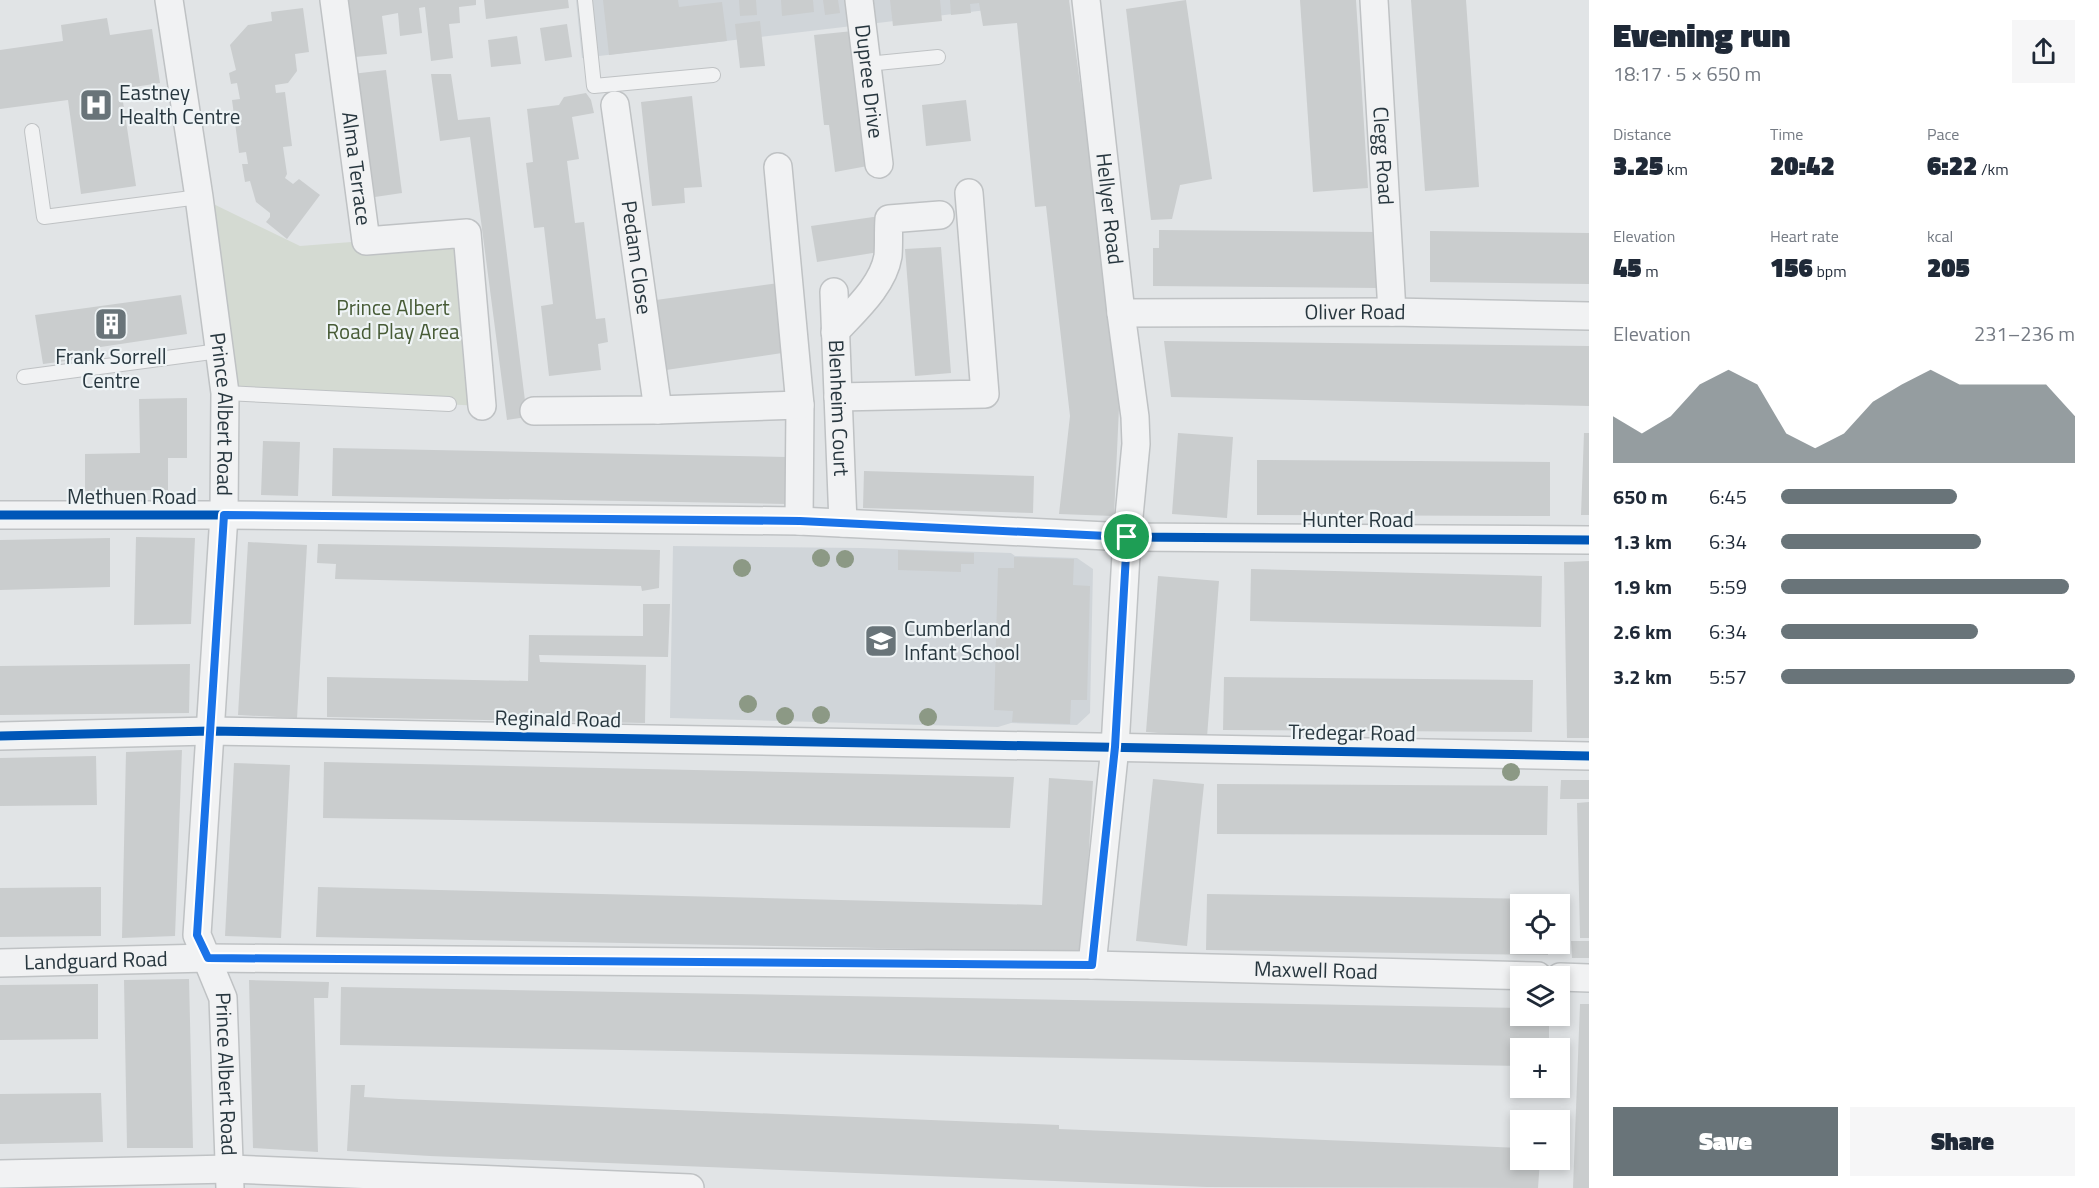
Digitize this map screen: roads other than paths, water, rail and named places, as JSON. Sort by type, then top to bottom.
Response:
[{"type":"street","name":"Prince Albert Road","points":[[169,0],[199,197],[225,393],[224,515],[197,935],[223,998],[230,1178]]},
{"type":"street","name":"Alma Terrace","points":[[334,0],[366,241],[467,233],[483,406]]},
{"type":"street","name":"Dupree Drive","points":[[859,0],[879,164]]},
{"type":"street","name":"Hellyer Road","points":[[1086,0],[1121,313],[1136,417],[1115,747],[1092,965]]},
{"type":"street","name":"Clegg Road","points":[[1374,0],[1392,312]]},
{"type":"street","name":"Pedam Close","points":[[614,94],[658,410]]},
{"type":"street","points":[[778,167],[800,405],[800,521]]},
{"type":"street","points":[[838,397],[985,394],[969,193]]},
{"type":"street","points":[[835,332],[881,276],[888,258],[889,219],[940,215]]},
{"type":"street","name":"Blenheim Court","points":[[834,292],[843,523]]},
{"type":"street","name":"Oliver Road","points":[[1121,313],[1392,312],[1589,316]]},
{"type":"street","points":[[534,411],[800,405]]},
{"type":"street","name":"Methuen Road","points":[[0,515],[800,521],[1127,537]]},
{"type":"street","name":"Hunter Road","points":[[1127,537],[1589,540]]},
{"type":"street","name":"Reginald Road","points":[[0,736],[210,731],[1115,747]]},
{"type":"street","name":"Tredegar Road","points":[[1115,747],[1589,756]]},
{"type":"street","name":"Landguard Road","points":[[0,963],[208,958],[1092,965]]},
{"type":"street","name":"Maxwell Road","points":[[1092,965],[1510,975]]},
{"type":"street","points":[[1570,977],[1589,978]]},
{"type":"street","points":[[0,1174],[690,1188]]},
{"type":"lane","points":[[585,0],[594,86],[614,94],[713,75]]},
{"type":"lane","points":[[867,64],[938,57]]},
{"type":"lane","points":[[32,131],[44,217],[199,197]]},
{"type":"lane","points":[[24,377],[219,351]]},
{"type":"lane","points":[[225,393],[449,404]]},
{"type":"place","name":"Eastney Health Centre","points":[[96,105]]},
{"type":"place","name":"Frank Sorrell Centre","points":[[111,324]]},
{"type":"place","name":"Cumberland Infant School","points":[[881,641]]},
{"type":"park label","name":"Prince Albert Road Play Area","points":[[393,320]]}]
